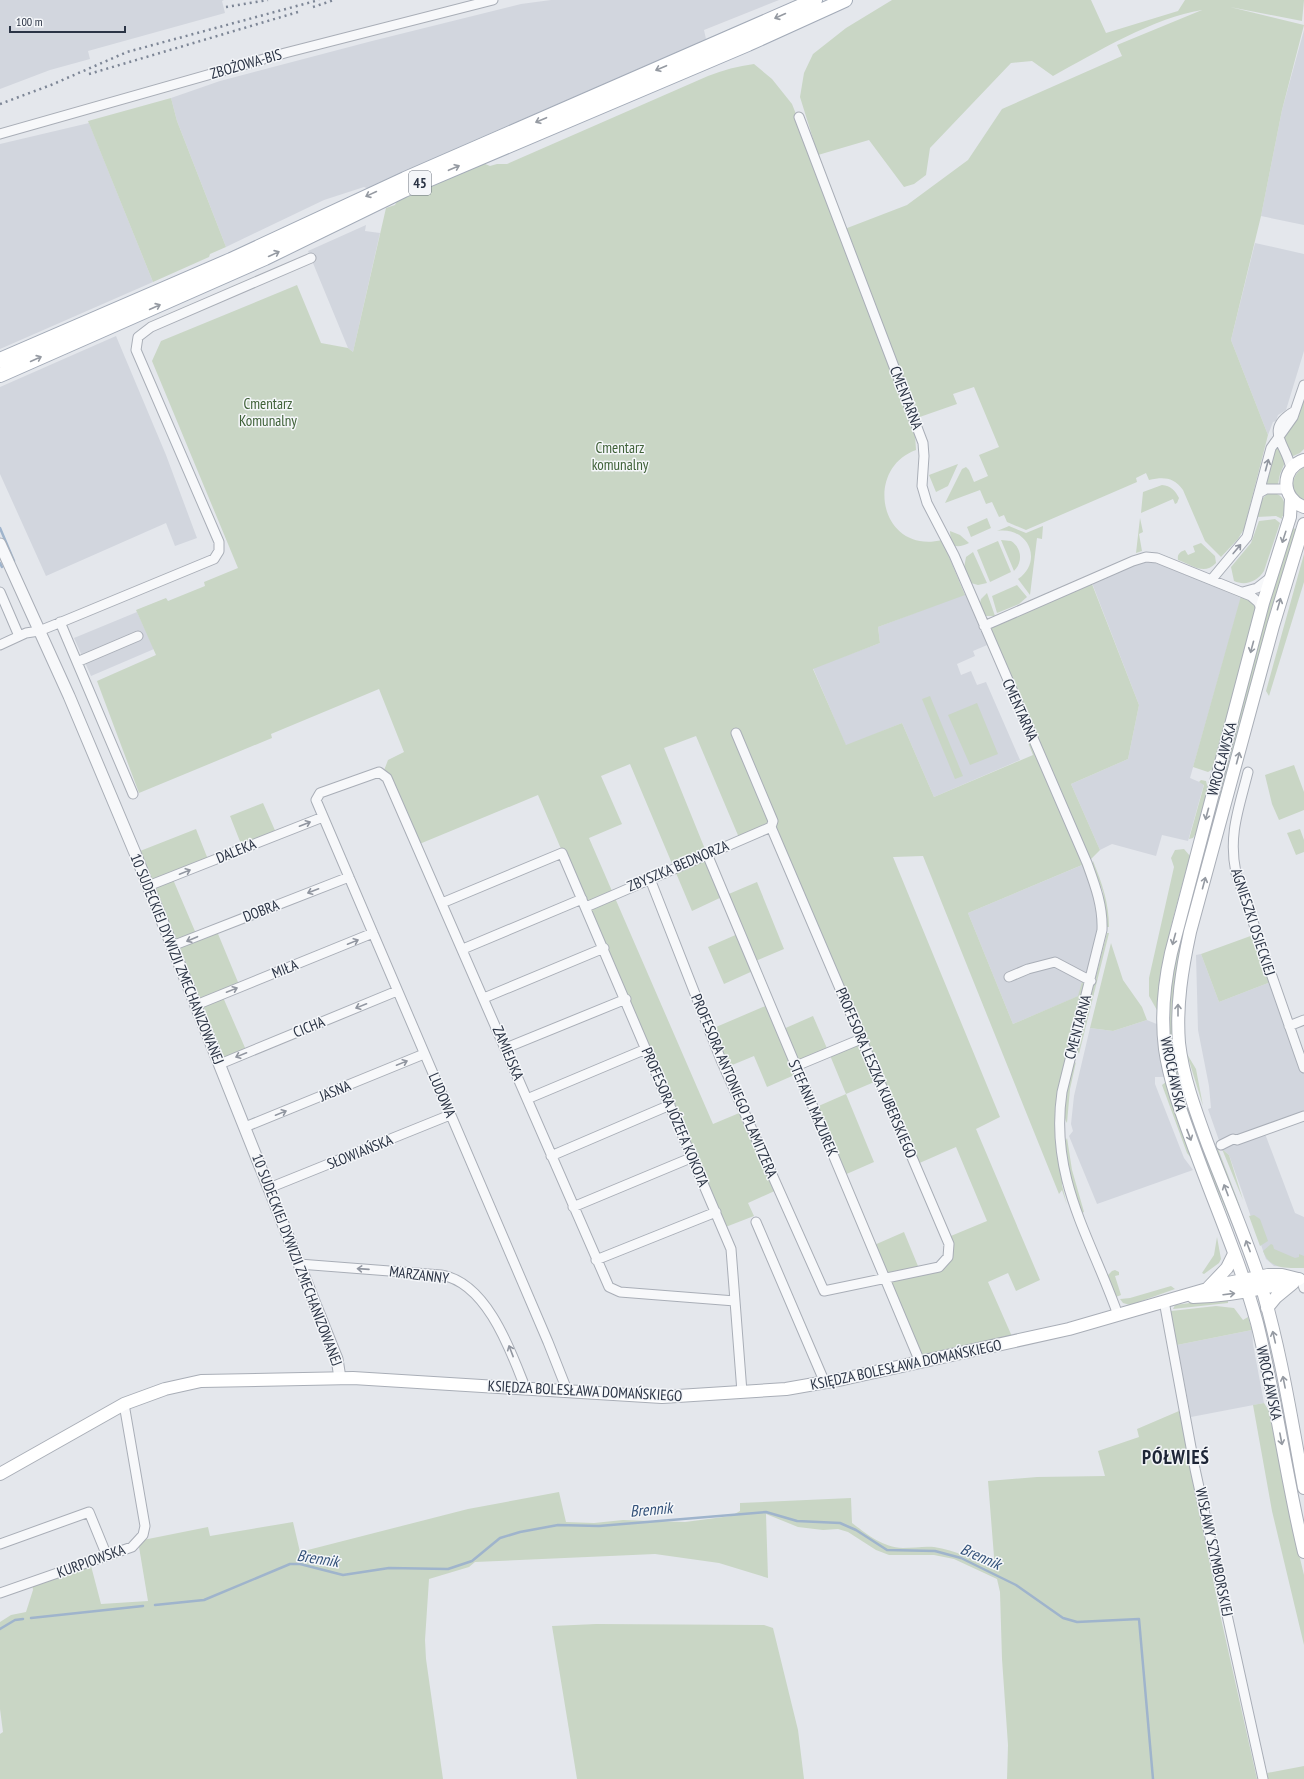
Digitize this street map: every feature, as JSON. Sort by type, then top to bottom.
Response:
[{"type":"main road","name":"45","points":[[0,360],[230,260],[405,179],[815,0]]},
{"type":"main road","name":"45","points":[[0,375],[265,258],[404,190],[748,44],[845,0]]},
{"type":"main road","points":[[1291,469],[1303,460]]},
{"type":"main road","name":"WROCŁAWSKA","points":[[1291,469],[1286,480],[1289,494],[1290,518],[1262,610],[1171,953],[1164,997],[1165,1048],[1172,1082],[1187,1129],[1246,1286],[1258,1331],[1304,1552]]},
{"type":"main road","points":[[1289,494],[1304,507]]},
{"type":"main road","name":"WROCŁAWSKA","points":[[1304,524],[1273,626],[1190,932],[1179,991],[1179,1042],[1187,1084],[1260,1283],[1281,1365],[1304,1488]]},
{"type":"main road","points":[[1208,1288],[1227,1268],[1234,1254]]},
{"type":"main road","points":[[1246,1286],[1260,1283],[1283,1284],[1302,1281]]},
{"type":"main road","points":[[1267,1308],[1276,1297],[1302,1281]]},
{"type":"main road","name":"KSIĘDZA BOLESŁAWA DOMAŃSKIEGO","points":[[0,1474],[124,1404],[165,1389],[205,1380],[340,1378],[669,1397],[798,1388],[1069,1329],[1182,1297],[1208,1288],[1246,1286]]},
{"type":"main road","name":"KSIĘDZA BOLESŁAWA DOMAŃSKIEGO","points":[[1182,1297],[1210,1296],[1246,1286]]},
{"type":"street","name":"ZBOŻOWA-BIS","points":[[0,134],[286,53],[493,0]]},
{"type":"street","name":"CMENTARNA","points":[[799,117],[923,443],[924,456],[922,480],[924,493],[936,522],[954,554],[1087,863],[1099,896],[1103,916],[1102,930],[1091,981],[1062,1092],[1060,1111],[1060,1145],[1065,1176],[1073,1206],[1118,1315]]},
{"type":"street","points":[[0,645],[26,633],[39,631],[214,559],[219,551],[219,542],[136,350],[138,337],[151,327],[311,258]]},
{"type":"street","points":[[1212,579],[1247,537],[1271,448],[1278,438],[1281,422],[1296,410],[1304,385]]},
{"type":"street","points":[[1278,438],[1286,451],[1291,469]]},
{"type":"street","points":[[1259,493],[1266,489],[1289,494]]},
{"type":"street","name":"10 SUDECKIEJ DYWIZJI ZMECHANIZOWANEJ","points":[[0,544],[67,692],[148,886],[337,1360],[340,1378]]},
{"type":"street","points":[[984,626],[1141,558],[1157,558],[1243,592],[1255,598],[1262,610]]},
{"type":"street","points":[[1243,592],[1257,588],[1272,576]]},
{"type":"street","points":[[0,592],[19,636]]},
{"type":"street","points":[[60,622],[133,794]]},
{"type":"street","points":[[77,662],[138,636]]},
{"type":"street","name":"PROFESORA LESZKA KUBERSKIEGO","points":[[736,733],[773,821],[771,827],[862,1039],[949,1248],[946,1261],[939,1267],[824,1292]]},
{"type":"street","name":"ZAMIEJSKA","points":[[316,800],[320,793],[379,772],[383,773],[388,778],[506,1048],[606,1283],[614,1290],[735,1301]]},
{"type":"street","name":"AGNIESZKI OSIECKIEJ","points":[[1248,772],[1233,833],[1233,860],[1239,886],[1304,1068]]},
{"type":"street","name":"LUDOWA","points":[[316,800],[548,1342],[565,1385],[565,1391]]},
{"type":"street","name":"DALEKA","points":[[148,886],[323,817]]},
{"type":"street","name":"ZBYSZKA BEDNORZA","points":[[463,949],[650,879],[771,827]]},
{"type":"street","name":"PROFESORA JÓZEFA KOKOTA","points":[[442,903],[562,853],[626,999],[731,1249],[742,1392]]},
{"type":"street","name":"STEFANII MAZUREK","points":[[707,854],[920,1362]]},
{"type":"street","name":"DOBRA","points":[[172,946],[349,877]]},
{"type":"street","name":"PROFESORA ANTONIEGO PLAMITZERA","points":[[650,879],[721,1060],[824,1292]]},
{"type":"street","name":"MIŁA","points":[[196,1005],[373,933]]},
{"type":"street","points":[[484,998],[604,948]]},
{"type":"street","points":[[1009,977],[1028,969],[1055,962],[1091,981]]},
{"type":"street","name":"CICHA","points":[[220,1064],[397,991]]},
{"type":"street","points":[[506,1048],[626,999]]},
{"type":"street","points":[[1289,1026],[1304,1020]]},
{"type":"street","points":[[796,1066],[862,1039]]},
{"type":"street","points":[[527,1099],[646,1049]]},
{"type":"street","name":"JASNA","points":[[245,1128],[424,1054]]},
{"type":"street","points":[[551,1156],[670,1105]]},
{"type":"street","name":"SŁOWIAŃSKA","points":[[269,1188],[450,1116]]},
{"type":"street","points":[[1221,1145],[1304,1116]]},
{"type":"street","points":[[573,1207],[693,1157]]},
{"type":"street","points":[[596,1260],[716,1212]]},
{"type":"street","points":[[756,1222],[825,1383]]},
{"type":"street","name":"MARZANNY","points":[[299,1264],[441,1275],[455,1279],[473,1293],[500,1328],[520,1375],[523,1388]]},
{"type":"street","name":"WISŁAWY SZYMBORSKIEJ","points":[[1164,1301],[1195,1469],[1262,1779]]},
{"type":"street","name":"KURPIOWSKA","points":[[0,1592],[106,1556],[135,1544],[143,1535],[145,1526],[124,1404]]},
{"type":"street","points":[[0,1544],[89,1512],[106,1556]]},
{"type":"shaded area","points":[[0,0],[224,0],[222,1],[225,13],[88,51],[90,59],[50,70],[0,89]]},
{"type":"shaded area","points":[[551,0],[779,0],[704,30],[706,39],[696,44],[470,142],[369,189],[364,187],[324,200],[226,247],[177,121],[171,98],[220,81],[372,41],[521,4]]},
{"type":"shaded area","points":[[1304,30],[1304,225],[1261,216],[1282,110]]},
{"type":"shaded area","points":[[89,123],[153,282],[0,349],[0,144]]},
{"type":"shaded area","points":[[366,225],[365,231],[380,233],[353,352],[348,348],[308,251]]},
{"type":"shaded area","points":[[1255,243],[1304,254],[1304,351],[1286,410],[1278,415],[1276,421],[1273,422],[1268,435],[1231,340]]},
{"type":"shaded area","points":[[116,336],[166,455],[197,538],[175,546],[166,523],[46,576],[0,474],[0,387]]},
{"type":"shaded area","points":[[1149,562],[1163,565],[1241,598],[1190,778],[1204,784],[1188,841],[1162,835],[1156,856],[1112,844],[1100,850],[1071,784],[1128,759],[1139,705],[1092,583],[1129,566]]},
{"type":"shaded area","points":[[970,592],[992,643],[973,651],[975,656],[957,664],[961,675],[971,671],[977,685],[986,682],[1020,760],[934,797],[902,723],[846,746],[813,668],[880,643],[878,627]]},
{"type":"shaded area","points":[[137,612],[154,649],[91,676],[74,638]]},
{"type":"shaded area","points":[[1087,863],[1103,917],[1088,992],[1013,1024],[968,913]]},
{"type":"shaded area","points":[[1201,954],[1219,1002],[1273,981],[1304,1068],[1304,1116],[1264,1131],[1295,1213],[1304,1217],[1304,1268],[1274,1266],[1266,1259],[1229,1155],[1222,1149],[1208,1109],[1211,1108],[1209,1086],[1198,1030],[1196,955]]},
{"type":"shaded area","points":[[1147,1020],[1159,1025],[1165,1077],[1155,1077],[1155,1084],[1184,1158],[1193,1170],[1097,1204],[1069,1136],[1073,1131],[1071,1124],[1074,1096],[1090,1028],[1113,1031]]},
{"type":"shaded area","points":[[1252,1330],[1253,1344],[1264,1403],[1191,1417],[1177,1345]]},
{"type":"green space","name":"Cmentarz komunalny","points":[[892,0],[1091,0],[1106,33],[1178,11],[1185,0],[1304,0],[1302,21],[1230,7],[1304,25],[1282,110],[1261,216],[1231,340],[1268,435],[1244,529],[1238,539],[1221,557],[1205,541],[1183,490],[1172,480],[1159,478],[1149,480],[1146,473],[1136,478],[1137,482],[1026,530],[1007,522],[1004,515],[999,517],[992,502],[986,504],[980,490],[945,503],[962,469],[966,467],[969,470],[974,482],[988,476],[979,455],[999,447],[974,387],[953,394],[957,404],[914,419],[916,450],[899,460],[889,474],[885,491],[886,508],[893,523],[904,535],[921,541],[942,540],[965,595],[878,627],[880,643],[813,669],[846,745],[902,723],[934,797],[1033,755],[1027,740],[1030,741],[984,626],[1090,579],[1139,705],[1128,759],[1071,784],[1100,850],[1087,863],[1091,888],[1082,865],[968,913],[1013,1024],[1078,996],[1082,982],[1085,984],[1062,1092],[1065,1176],[1062,1185],[1067,1205],[1062,1190],[1059,1194],[923,856],[893,857],[1000,1117],[976,1129],[1040,1280],[1016,1291],[1008,1273],[988,1282],[1014,1341],[920,1362],[872,1246],[904,1232],[920,1271],[943,1264],[946,1238],[987,1221],[956,1147],[915,1165],[879,1080],[846,1094],[829,1053],[861,1039],[771,827],[740,840],[696,736],[664,748],[724,896],[692,911],[630,764],[601,776],[622,824],[589,838],[713,1124],[744,1111],[779,1189],[748,1203],[754,1216],[723,1228],[538,795],[417,845],[383,773],[388,760],[404,752],[379,689],[271,734],[272,738],[139,793],[97,681],[156,655],[136,610],[166,598],[168,601],[205,586],[204,582],[238,568],[152,361],[161,341],[297,285],[321,343],[348,348],[353,352],[386,208],[395,205],[398,199],[483,163],[490,166],[507,164],[708,76],[731,68],[754,64],[772,79],[792,104],[842,230],[907,205],[968,160],[1002,109],[1122,56],[1117,45],[1202,10],[1165,20],[1145,28],[1053,76],[1032,61],[1011,63],[930,148],[926,175],[914,184],[904,187],[869,140],[818,155],[800,97],[804,73],[813,54],[846,28]]},
{"type":"green space","points":[[171,98],[177,121],[226,247],[210,254],[209,257],[153,282],[88,121]]},
{"type":"green space","points":[[1304,397],[1304,449],[1300,453],[1291,457],[1282,440]]},
{"type":"green space","points":[[1277,446],[1286,460],[1280,474],[1278,484],[1265,485],[1274,451]]},
{"type":"green space","points":[[958,464],[948,486],[936,492],[929,475]]},
{"type":"green space","points":[[1304,467],[1304,500],[1295,493],[1293,484],[1296,474]]},
{"type":"green space","points":[[1162,485],[1170,487],[1174,491],[1179,498],[1177,503],[1175,504],[1173,499],[1141,513],[1143,492]]},
{"type":"green space","points":[[1268,493],[1274,493],[1281,496],[1285,507],[1286,517],[1282,516],[1282,519],[1276,516],[1256,517],[1261,500]]},
{"type":"green space","points":[[987,518],[991,528],[971,537],[967,527]]},
{"type":"green space","points":[[1140,518],[1143,532],[1139,534],[1142,551],[1136,553]]},
{"type":"green space","points":[[1275,519],[1280,523],[1264,571],[1258,578],[1250,582],[1242,583],[1234,581],[1231,567],[1251,543],[1259,521]]},
{"type":"green space","points":[[1009,526],[1026,533],[1043,526],[1042,539],[1037,538],[1030,595],[1018,579],[1026,572],[1030,563],[1031,555],[1029,546],[1024,539],[1017,534],[1008,531],[997,531]]},
{"type":"green space","points":[[1293,528],[1298,530],[1269,617],[1196,888],[1173,1034],[1243,1252],[1187,1116],[1173,1059],[1169,1030],[1169,1000],[1172,969],[1271,596]]},
{"type":"green space","points":[[950,531],[960,535],[969,543],[960,546],[951,544]]},
{"type":"green space","points":[[1001,540],[1011,541],[1015,544],[1019,551],[1019,564],[1014,571]]},
{"type":"green space","points":[[998,541],[1011,572],[990,582],[977,550]]},
{"type":"green space","points":[[1201,543],[1215,556],[1216,563],[1211,567],[1202,569],[1178,560],[1178,555],[1180,552],[1185,550],[1188,555],[1195,552],[1193,546]]},
{"type":"green space","points":[[973,552],[987,583],[978,585],[971,583],[964,568],[966,557]]},
{"type":"green space","points":[[1304,554],[1304,582],[1269,696],[1266,691]]},
{"type":"green space","points":[[1017,585],[1027,597],[1019,604],[997,613],[992,596]]},
{"type":"green space","points":[[987,593],[995,616],[985,616],[979,607],[981,599]]},
{"type":"green space","points":[[1241,596],[1254,602],[1257,610],[1213,769],[1208,772],[1193,767]]},
{"type":"green space","points":[[930,696],[963,776],[955,779],[922,699]]},
{"type":"green space","points":[[977,703],[998,754],[970,765],[948,715]]},
{"type":"green space","points":[[1294,765],[1304,792],[1304,810],[1279,820],[1272,804],[1265,775]]},
{"type":"green space","points":[[1201,780],[1206,781],[1208,789],[1196,833],[1193,838],[1189,839],[1204,785],[1199,782]]},
{"type":"green space","points":[[263,803],[277,835],[243,849],[230,816]]},
{"type":"green space","points":[[196,829],[209,862],[172,877],[197,936],[216,929],[240,987],[222,995],[246,1050],[224,1057],[177,942],[148,886],[135,853]]},
{"type":"green space","points":[[1300,829],[1304,840],[1304,852],[1296,855],[1287,833]]},
{"type":"green space","points":[[1184,849],[1190,856],[1165,953],[1159,992],[1158,1012],[1149,996],[1149,978],[1174,867],[1171,858],[1175,850]]},
{"type":"green space","points":[[1093,861],[1104,893],[1108,910],[1109,927],[1107,927],[1103,892],[1092,864]]},
{"type":"green space","points":[[757,882],[784,949],[753,962],[755,970],[724,984],[708,947],[740,933],[724,896]]},
{"type":"green space","points":[[1107,933],[1109,933],[1079,1054],[1077,1050]]},
{"type":"green space","points":[[1256,934],[1273,981],[1219,1002],[1201,954]]},
{"type":"green space","points":[[1111,943],[1123,980],[1142,1007],[1147,1020],[1113,1031],[1090,1028]]},
{"type":"green space","points":[[770,1004],[781,1030],[813,1016],[829,1053],[796,1066],[799,1073],[767,1087],[754,1056],[725,1068],[709,1030]]},
{"type":"green space","points":[[1187,1054],[1196,1069],[1203,1106]]},
{"type":"green space","points":[[1076,1062],[1070,1089],[1067,1123],[1065,1119],[1066,1095],[1073,1065]]},
{"type":"green space","points":[[1166,1082],[1195,1163],[1187,1153],[1162,1085]]},
{"type":"green space","points":[[846,1094],[874,1162],[842,1176],[814,1108]]},
{"type":"green space","points":[[1067,1138],[1072,1170],[1084,1212],[1082,1213],[1071,1180],[1065,1142]]},
{"type":"green space","points":[[1215,1146],[1217,1146],[1241,1209],[1229,1185]]},
{"type":"green space","points":[[1222,1149],[1229,1155],[1243,1200]]},
{"type":"green space","points":[[1254,1215],[1260,1219],[1268,1241],[1260,1246],[1249,1216]]},
{"type":"green space","points":[[1217,1237],[1221,1259],[1219,1263],[1204,1274],[1202,1273],[1214,1255]]},
{"type":"green space","points":[[1271,1244],[1273,1245],[1274,1249],[1295,1258],[1299,1257],[1299,1254],[1304,1256],[1304,1268],[1285,1268],[1274,1265],[1266,1257],[1263,1251]]},
{"type":"green space","points":[[1115,1270],[1119,1272],[1119,1275],[1115,1276],[1121,1295],[1116,1297],[1107,1276]]},
{"type":"green space","points":[[1171,1286],[1175,1289],[1130,1305],[1123,1303],[1120,1299],[1130,1298]]},
{"type":"green space","points":[[1212,1300],[1228,1300],[1228,1303],[1173,1309],[1175,1305]]},
{"type":"green space","points":[[1216,1306],[1234,1308],[1243,1320],[1248,1317],[1252,1330],[1177,1345],[1171,1318],[1171,1311]]},
{"type":"green space","points":[[1264,1403],[1269,1411],[1290,1517],[1304,1575],[1304,1645],[1272,1511],[1253,1405]]},
{"type":"green space","points":[[1179,1411],[1220,1614],[1257,1779],[1007,1779],[1008,1745],[1002,1659],[1000,1592],[997,1579],[954,1559],[934,1555],[889,1555],[876,1550],[848,1532],[838,1529],[823,1530],[798,1527],[766,1514],[768,1578],[719,1563],[655,1554],[475,1562],[469,1567],[429,1579],[425,1640],[426,1659],[443,1779],[0,1779],[0,1734],[3,1732],[0,1709],[0,1622],[11,1615],[26,1612],[33,1590],[32,1582],[90,1562],[101,1604],[148,1601],[138,1541],[208,1527],[210,1536],[293,1522],[300,1552],[468,1509],[559,1492],[566,1522],[594,1523],[623,1520],[685,1522],[731,1516],[740,1511],[740,1503],[851,1498],[852,1523],[882,1543],[903,1548],[942,1548],[995,1569],[988,1481],[1037,1477],[1105,1476],[1098,1451],[1139,1437],[1137,1429]]},
{"type":"green space","points":[[596,1624],[764,1625],[773,1628],[798,1730],[804,1779],[577,1779],[552,1626]]},
{"type":"green space","points":[[1304,1766],[1304,1779],[1268,1779],[1267,1773]]},
{"type":"waterway","points":[[0,528],[14,561]]},
{"type":"waterway","points":[[0,563],[2,567]]},
{"type":"waterway","name":"Brennik","points":[[155,1605],[204,1600],[290,1564],[300,1564],[343,1575],[389,1568],[448,1569],[472,1561],[500,1538],[520,1532],[558,1525],[599,1526],[766,1512],[797,1521],[840,1523],[856,1530],[887,1550],[935,1551],[961,1558],[1016,1585],[1063,1618],[1077,1622],[1139,1619],[1153,1779]]},
{"type":"waterway","name":"Brennik","points":[[31,1618],[143,1606]]},
{"type":"waterway","name":"Brennik","points":[[0,1629],[15,1620],[23,1619]]},
{"type":"railway","points":[[226,7],[268,0]]},
{"type":"railway","points":[[0,104],[51,85],[127,52],[319,0]]},
{"type":"railway","points":[[313,7],[334,0]]},
{"type":"railway","points":[[89,74],[298,12]]},
{"type":"district","name":"PÓŁWIEŚ","points":[[1176,1457]]},
{"type":"park label","name":"Cmentarz Komunalny","points":[[268,412]]}]
